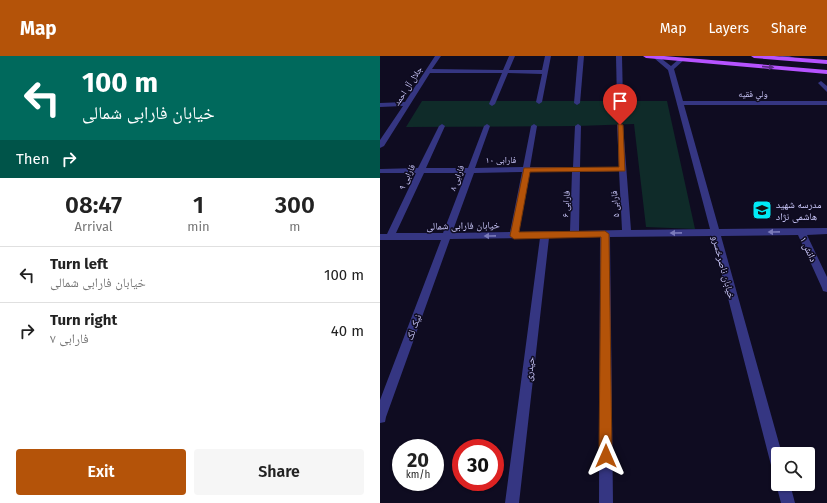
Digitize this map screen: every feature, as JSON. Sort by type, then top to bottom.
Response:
[{"type":"main road","points":[[646,56],[827,72]]},
{"type":"main road","points":[[690,56],[795,59],[827,62]]},
{"type":"main road","points":[[718,62],[757,58],[827,67]]},
{"type":"street","name":"جلال آل احمد","points":[[380,146],[438,56]]},
{"type":"street","points":[[492,104],[512,56]]},
{"type":"street","points":[[539,102],[548,56]]},
{"type":"street","points":[[577,103],[581,56]]},
{"type":"street","points":[[619,56],[620,102]]},
{"type":"street","points":[[782,56],[795,59]]},
{"type":"street","points":[[656,57],[671,69],[682,59]]},
{"type":"street","name":"خیابان ناصرخسرو","points":[[671,69],[773,447]]},
{"type":"street","points":[[428,71],[544,72]]},
{"type":"street","points":[[821,83],[827,90]]},
{"type":"street","name":"ولي فقيه","points":[[680,103],[827,103]]},
{"type":"street","points":[[380,105],[406,104]]},
{"type":"street","name":"فارابی ۵","points":[[620,125],[627,234]]},
{"type":"street","name":"فارابی ۹","points":[[390,237],[442,126]]},
{"type":"street","name":"فارابی ۸","points":[[447,236],[487,126]]},
{"type":"street","points":[[514,236],[534,126]]},
{"type":"street","name":"فارابی ۶","points":[[574,234],[578,126]]},
{"type":"street","name":"فارابی ۱۰","points":[[380,170],[623,169]]},
{"type":"street","name":"خیابان فارابی شمالی","points":[[380,237],[827,231]]},
{"type":"street","name":"دانش ۱","points":[[801,232],[827,288]]},
{"type":"street","points":[[605,234],[606,503]]},
{"type":"street","name":"حیدری","points":[[512,503],[545,235]]},
{"type":"street","name":"نیک لک","points":[[380,417],[447,236]]},
{"type":"street","points":[[785,491],[788,503]]},
{"type":"green space","points":[[422,101],[667,101],[695,229],[646,227],[634,124],[578,126],[406,127]]},
{"type":"place","name":"مدرسه شهید ه‍اشمی نژاد","points":[[762,210]]},
{"type":"route","points":[[606,456],[605,234],[514,236],[526,170],[623,169],[620,125]]}]
